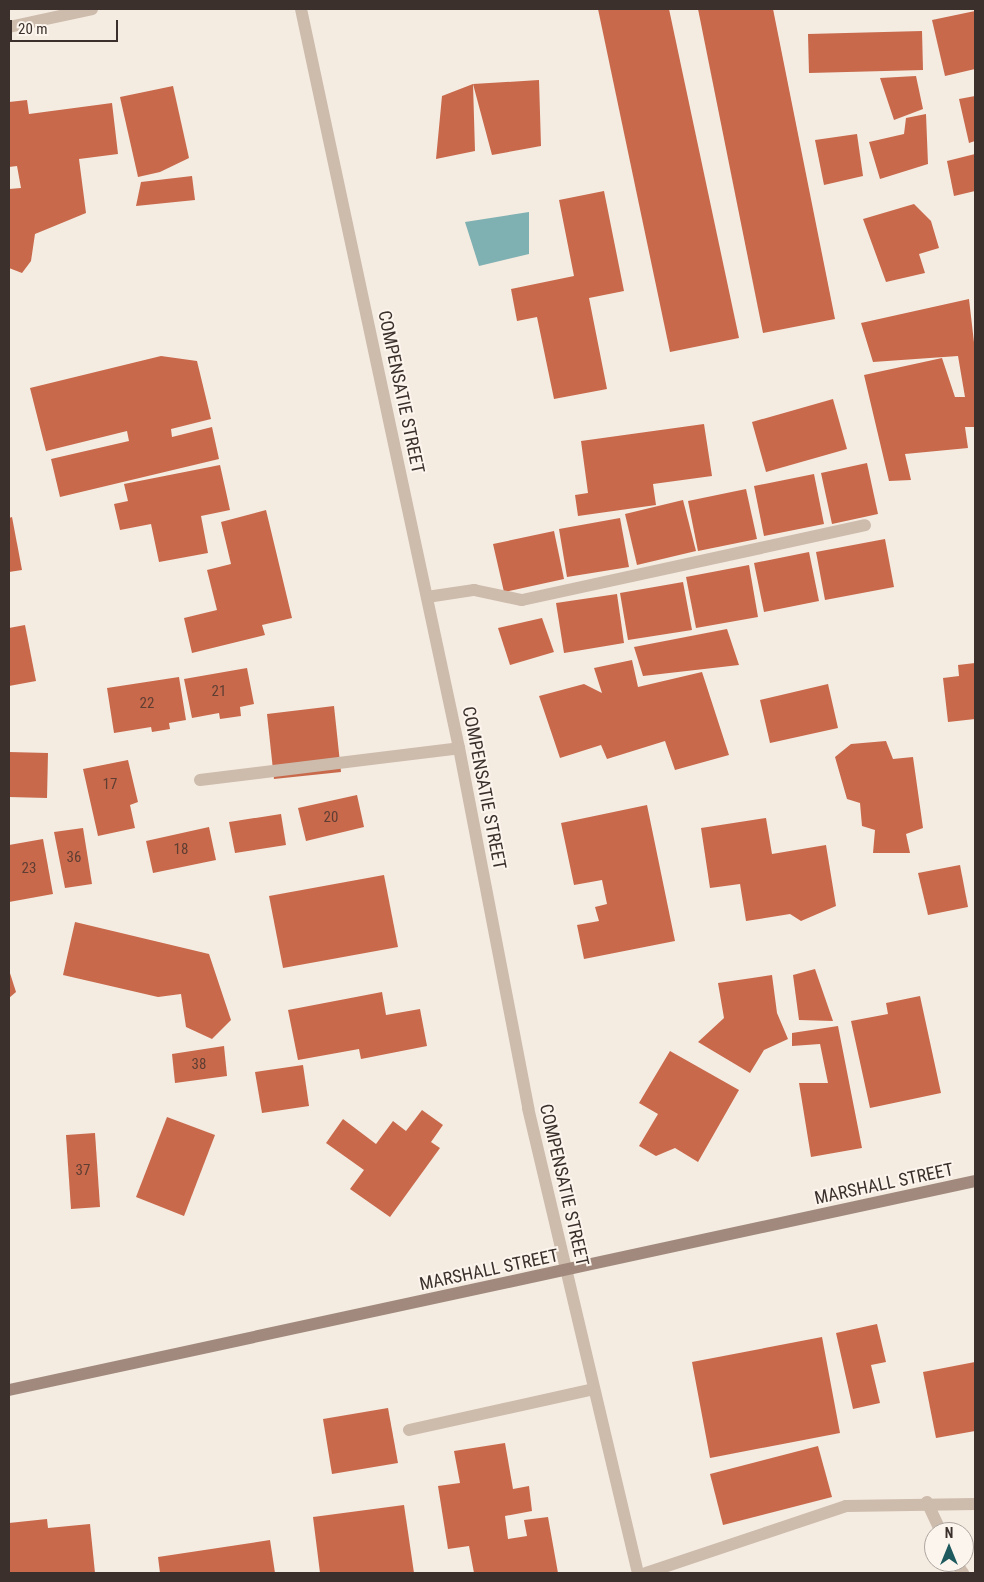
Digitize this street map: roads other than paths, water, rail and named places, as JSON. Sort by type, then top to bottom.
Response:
[{"type":"street","points":[[9,26],[92,9]]},
{"type":"street","name":"COMPENSATIE STREET","points":[[301,9],[459,748],[528,1108],[638,1573]]},
{"type":"street","points":[[427,597],[474,590],[522,600],[865,525]]},
{"type":"street","points":[[200,780],[459,748]]},
{"type":"street","name":"MARSHALL STREET","points":[[9,1390],[975,1182]]},
{"type":"street","points":[[409,1430],[594,1389]]},
{"type":"street","points":[[927,1502],[936,1522]]},
{"type":"street","points":[[646,1573],[846,1506],[927,1502],[975,1504]]},
{"type":"water","points":[[529,212],[529,254],[479,266],[465,222]]}]
